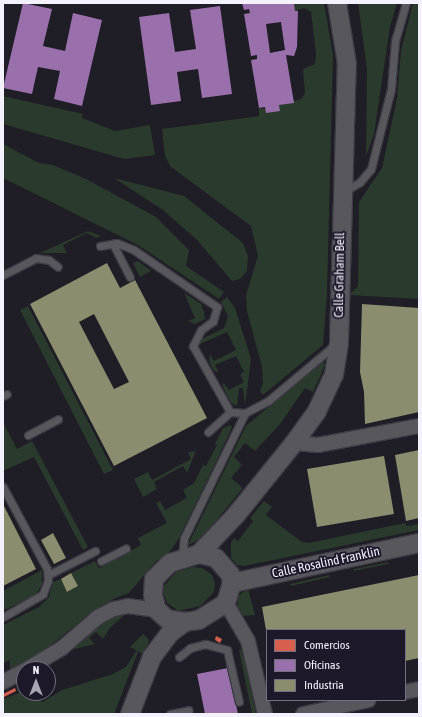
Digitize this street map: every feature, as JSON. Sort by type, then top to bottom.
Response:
[{"type":"street","name":"Calle Graham Bell","points":[[200,554],[236,515],[294,443],[317,411],[334,375],[340,342],[347,64],[337,3]]},
{"type":"street","points":[[294,443],[318,445],[419,426]]},
{"type":"street","name":"Calle Graham Bell","points":[[223,563],[222,548],[236,515]]},
{"type":"street","name":"Calle Rosalind Franklin","points":[[232,583],[419,542]]},
{"type":"street","points":[[130,714],[152,657],[157,610],[153,596],[154,579],[161,570],[182,557],[200,554],[208,555],[223,563],[230,574],[232,583],[226,603],[209,615],[185,622],[170,633],[152,657]]},
{"type":"street","points":[[226,603],[248,641],[265,714]]},
{"type":"street","points":[[40,661],[62,648],[98,617],[114,609],[128,606],[157,610],[167,619],[185,622]]},
{"type":"street","points":[[3,682],[16,675]]},
{"type":"street","points":[[406,692],[419,689]]},
{"type":"street","points":[[303,714],[364,701]]},
{"type":"lane","points":[[343,192],[360,182],[371,169],[391,89],[395,40],[406,3]]},
{"type":"lane","points":[[100,246],[113,244],[134,250],[217,307],[213,321],[201,330],[193,346],[230,412]]},
{"type":"lane","points":[[113,244],[130,277]]},
{"type":"lane","points":[[3,275],[36,258],[49,260],[58,267]]},
{"type":"lane","points":[[208,432],[230,412],[245,412],[268,401],[340,342]]},
{"type":"lane","points":[[182,557],[184,538],[245,412]]},
{"type":"lane","points":[[28,435],[58,419]]},
{"type":"lane","points":[[3,487],[47,569],[48,576],[43,594],[3,617]]},
{"type":"lane","points":[[101,562],[126,548]]},
{"type":"lane","points":[[48,576],[95,551]]},
{"type":"lane","points":[[179,657],[190,648],[205,644],[227,650],[239,702]]},
{"type":"lane","points":[[170,714],[189,710]]},
{"type":"green space","points":[[294,3],[324,3],[333,55],[327,294],[323,345],[263,395],[260,391],[263,383],[262,367],[247,311],[246,295],[258,256],[251,226],[171,167],[165,156],[162,129],[259,116],[259,108],[280,111],[279,105],[301,99],[305,93],[303,69],[315,64],[316,54],[311,12],[304,8],[295,11]]},
{"type":"green space","points":[[358,3],[397,3],[390,27],[374,134],[366,156],[367,69]]},
{"type":"green space","points":[[413,3],[419,3],[419,299],[349,295],[358,286],[359,202],[382,168],[397,98],[401,51]]},
{"type":"green space","points":[[3,96],[83,114],[82,118],[115,131],[150,125],[155,155],[124,159],[3,124]]},
{"type":"green space","points":[[3,144],[39,163],[53,165],[86,179],[156,217],[189,250],[186,266],[224,292],[219,299],[138,245],[3,178]]},
{"type":"green space","points":[[114,178],[184,196],[243,243],[248,256],[247,271],[240,279],[232,281],[197,240],[163,210]]},
{"type":"green space","points":[[88,231],[101,236],[96,238],[87,233],[63,245],[67,253],[40,253]]},
{"type":"green space","points":[[138,261],[151,271],[140,277],[133,263]]},
{"type":"green space","points":[[184,293],[201,304],[205,319],[195,324],[188,321],[195,318]]},
{"type":"green space","points":[[227,297],[235,308],[251,359],[245,405],[243,388],[239,388],[237,406],[231,403],[222,385],[224,383],[229,390],[244,382],[240,374],[244,372],[236,356],[215,365],[219,372],[214,371],[209,361],[210,354],[214,361],[236,350],[227,332],[200,344],[200,340],[224,328],[228,316],[221,302]]},
{"type":"green space","points":[[28,306],[113,470],[104,474],[20,310]]},
{"type":"green space","points":[[323,361],[325,365],[313,392],[305,388],[280,424],[255,451],[245,443],[234,457],[242,465],[231,478],[243,488],[201,539],[188,545],[246,426]]},
{"type":"green space","points":[[3,422],[17,449],[32,441],[88,547],[83,550],[34,457],[3,471]]},
{"type":"green space","points":[[230,425],[232,427],[178,540],[168,554],[156,561],[129,593],[115,598],[89,614],[45,650],[26,661],[16,661],[16,667],[12,669],[10,669],[10,660],[3,663],[3,625],[39,607],[49,597],[53,582],[61,579],[68,592],[78,586],[71,573],[95,561],[99,568],[141,545],[138,538],[167,523],[156,503],[160,501],[165,510],[187,498],[183,490],[194,483],[203,465],[206,466],[217,445],[215,444],[223,428]]},
{"type":"green space","points":[[196,451],[187,473],[183,466],[154,482],[157,489],[143,497],[134,479],[148,472],[152,480],[191,459],[188,452]]},
{"type":"green space","points":[[264,501],[272,507],[266,515],[302,542],[309,543],[405,523],[407,526],[419,524],[419,530],[244,566],[237,565],[231,558],[231,542],[234,538],[238,541],[253,521],[250,518]]},
{"type":"green space","points":[[388,562],[388,564],[354,571],[354,569]]},
{"type":"green space","points":[[193,567],[202,568],[211,574],[215,582],[214,592],[200,606],[179,611],[167,603],[164,595],[164,586],[176,572]]},
{"type":"green space","points":[[42,570],[42,585],[36,594],[7,609],[3,609],[3,591]]},
{"type":"green space","points":[[329,575],[330,577],[291,586],[290,584]]},
{"type":"green space","points":[[248,588],[255,615],[243,616],[238,608],[237,597]]},
{"type":"green space","points":[[130,610],[110,628],[103,639],[96,632],[89,638],[95,644],[62,652],[100,621]]},
{"type":"green space","points":[[143,634],[149,640],[145,655],[130,647]]},
{"type":"green space","points":[[239,650],[241,650],[245,662],[256,714],[252,714]]},
{"type":"green space","points":[[136,651],[138,652],[114,714],[3,714],[3,699],[16,694],[16,701],[56,701],[56,694],[62,690],[113,674],[126,667]]},
{"type":"building: Comercios","points":[[216,636],[222,639],[220,643],[215,640]]},
{"type":"building: Comercios","points":[[15,688],[16,691],[4,697],[3,694]]},
{"type":"building: Oficinas","points":[[23,3],[52,9],[43,46],[65,51],[73,13],[102,20],[82,106],[54,99],[60,71],[38,67],[32,94],[3,88]]},
{"type":"building: Oficinas","points":[[242,3],[294,3],[295,11],[298,11],[297,47],[294,56],[286,55],[294,103],[279,105],[280,111],[266,113],[265,107],[259,108],[251,60],[257,59],[257,55],[251,56],[244,14],[250,13],[249,9],[244,10]],"holes":[[[281,22],[285,50],[270,53],[266,24]]]},
{"type":"building: Oficinas","points":[[220,6],[232,94],[202,98],[198,69],[177,72],[181,101],[151,105],[139,17],[169,13],[175,52],[196,49],[190,10]]},
{"type":"building: Oficinas","points":[[228,668],[238,714],[205,714],[197,674]]},
{"type":"building: Industria","points":[[107,263],[120,288],[135,280],[207,418],[114,466],[30,304]],"holes":[[[94,314],[129,382],[114,389],[79,322]]]},
{"type":"building: Industria","points":[[362,304],[419,308],[419,412],[365,424],[364,392],[360,372]]},
{"type":"building: Industria","points":[[419,450],[419,518],[406,521],[395,455]]},
{"type":"building: Industria","points":[[384,456],[394,514],[317,527],[307,469]]},
{"type":"building: Industria","points":[[3,504],[36,569],[3,586]]},
{"type":"building: Industria","points":[[53,533],[66,558],[54,564],[41,540]]},
{"type":"building: Industria","points":[[71,573],[78,586],[67,592],[61,579]]},
{"type":"building: Industria","points":[[419,575],[419,658],[406,661],[406,629],[266,630],[262,607]]}]
